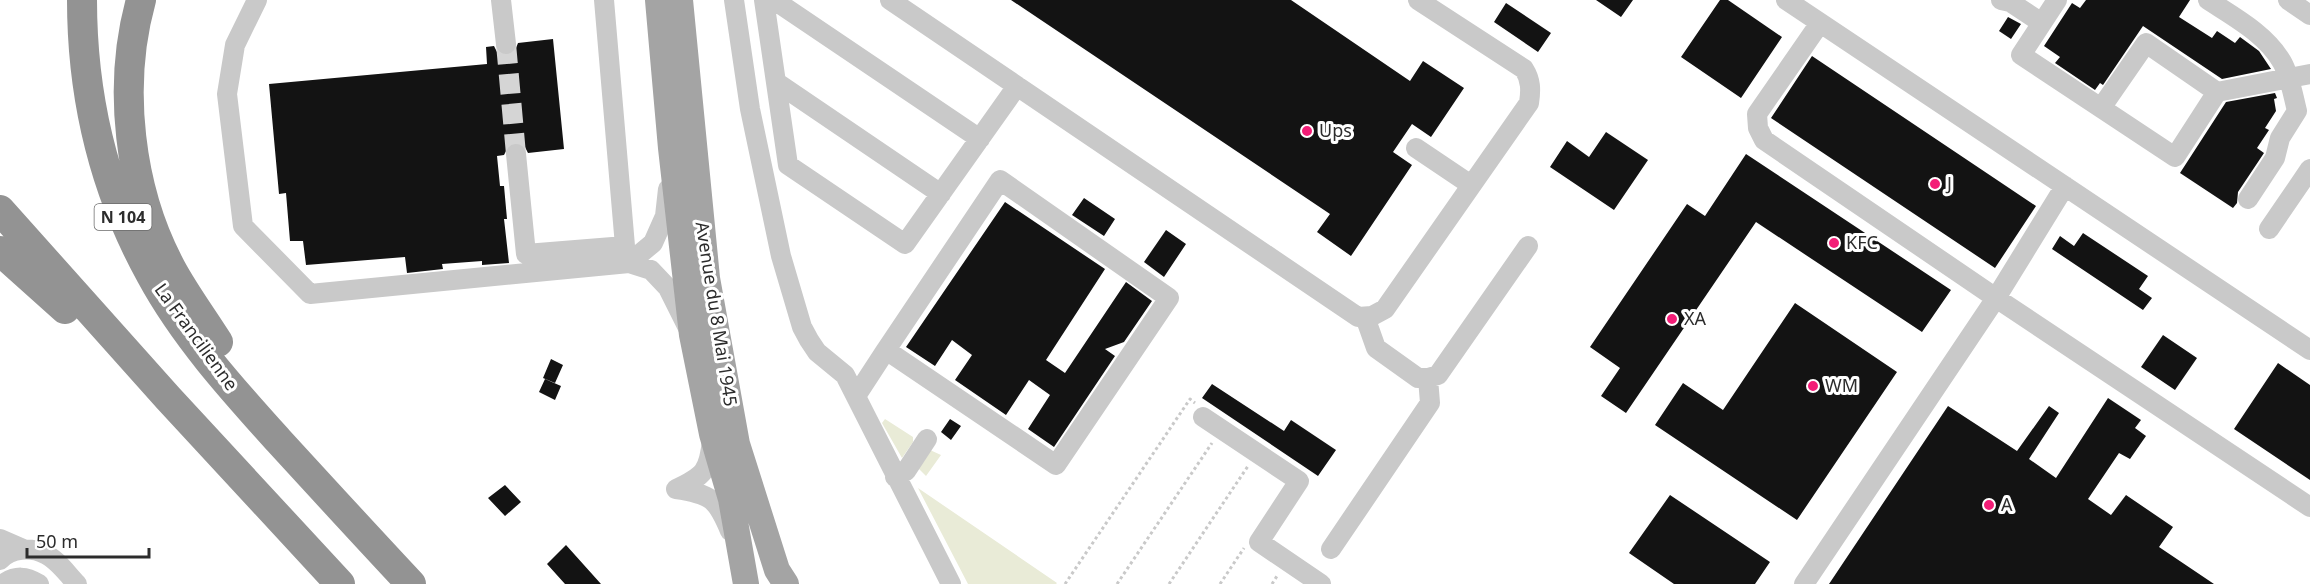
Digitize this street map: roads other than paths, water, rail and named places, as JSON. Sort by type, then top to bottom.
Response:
[{"type":"highway","name":"La Francilienne","points":[[82,0],[83,44],[90,103],[105,165],[125,224],[152,277],[168,305],[244,403],[411,584]]},
{"type":"highway","points":[[141,0],[134,28],[129,84],[134,150],[142,193],[171,268],[226,355],[244,403]]},
{"type":"highway","points":[[0,210],[168,398],[340,584]]},
{"type":"highway","points":[[0,251],[46,291],[146,391],[168,398]]},
{"type":"main road","name":"Avenue du 8 Mai 1945","points":[[658,0],[671,147],[692,334],[712,434],[731,499],[745,574]]},
{"type":"main road","name":"Avenue du 8 Mai 1945","points":[[680,0],[707,279],[722,369],[737,444],[777,570],[786,584]]},
{"type":"street","points":[[257,0],[236,45],[227,94],[243,226],[310,294],[629,263],[651,270],[668,288],[692,334]]},
{"type":"street","points":[[501,0],[506,44]]},
{"type":"street","points":[[516,154],[526,254],[625,246],[604,0]]},
{"type":"street","points":[[734,0],[763,175],[781,256],[802,327],[817,352],[845,375],[951,584]]},
{"type":"street","points":[[764,0],[788,165],[905,244],[1017,86]]},
{"type":"street","points":[[774,0],[980,139]]},
{"type":"street","points":[[890,0],[1358,317],[1365,317],[1385,309],[1529,103],[1531,93],[1528,76],[1524,69],[1418,0]]},
{"type":"street","points":[[1786,0],[2310,350]]},
{"type":"street","points":[[2001,0],[2010,2],[2042,23]]},
{"type":"street","points":[[2057,0],[2021,54],[2175,157],[2217,92]]},
{"type":"street","points":[[2208,0],[2247,26],[2272,47],[2283,64],[2297,111],[2280,138],[2275,158],[2248,199]]},
{"type":"street","points":[[2288,0],[2310,15]]},
{"type":"street","points":[[1820,23],[1757,114],[1758,128],[1764,140],[2310,507]]},
{"type":"street","points":[[2101,108],[2146,43],[2217,92],[2310,74]]},
{"type":"street","points":[[776,82],[941,194]]},
{"type":"street","points":[[629,263],[653,243],[665,216],[671,147]]},
{"type":"street","points":[[1416,148],[1471,185]]},
{"type":"street","points":[[2270,229],[2310,169]]},
{"type":"street","points":[[856,396],[886,350],[1000,180],[1169,298],[1056,465],[886,350]]},
{"type":"street","points":[[1804,584],[1996,298],[2065,186]]},
{"type":"street","points":[[1365,317],[1376,348],[1418,378],[1438,375],[1528,246]]},
{"type":"street","points":[[1331,549],[1430,403],[1428,378]]},
{"type":"street","points":[[1202,412],[1221,429],[1299,482],[1259,542],[1321,584]]},
{"type":"street","points":[[712,434],[710,461],[698,478],[676,489],[701,492],[721,509],[745,574]]},
{"type":"street","points":[[895,477],[906,471],[927,439]]},
{"type":"street","points":[[0,539],[23,549],[46,554],[77,584]]},
{"type":"street","points":[[0,560],[13,551],[23,549]]},
{"type":"street","points":[[935,584],[939,563]]},
{"type":"street","points":[[3,582],[16,577],[24,577],[38,583],[58,565]]},
{"type":"tunnel","points":[[506,44],[516,154]]},
{"type":"place","name":"Ups","points":[[1307,131]]},
{"type":"place","name":"J","points":[[1935,184]]},
{"type":"place","name":"KFC","points":[[1834,243]]},
{"type":"place","name":"XA","points":[[1672,319]]},
{"type":"place","name":"WM","points":[[1813,386]]},
{"type":"place","name":"A","points":[[1989,505]]}]
